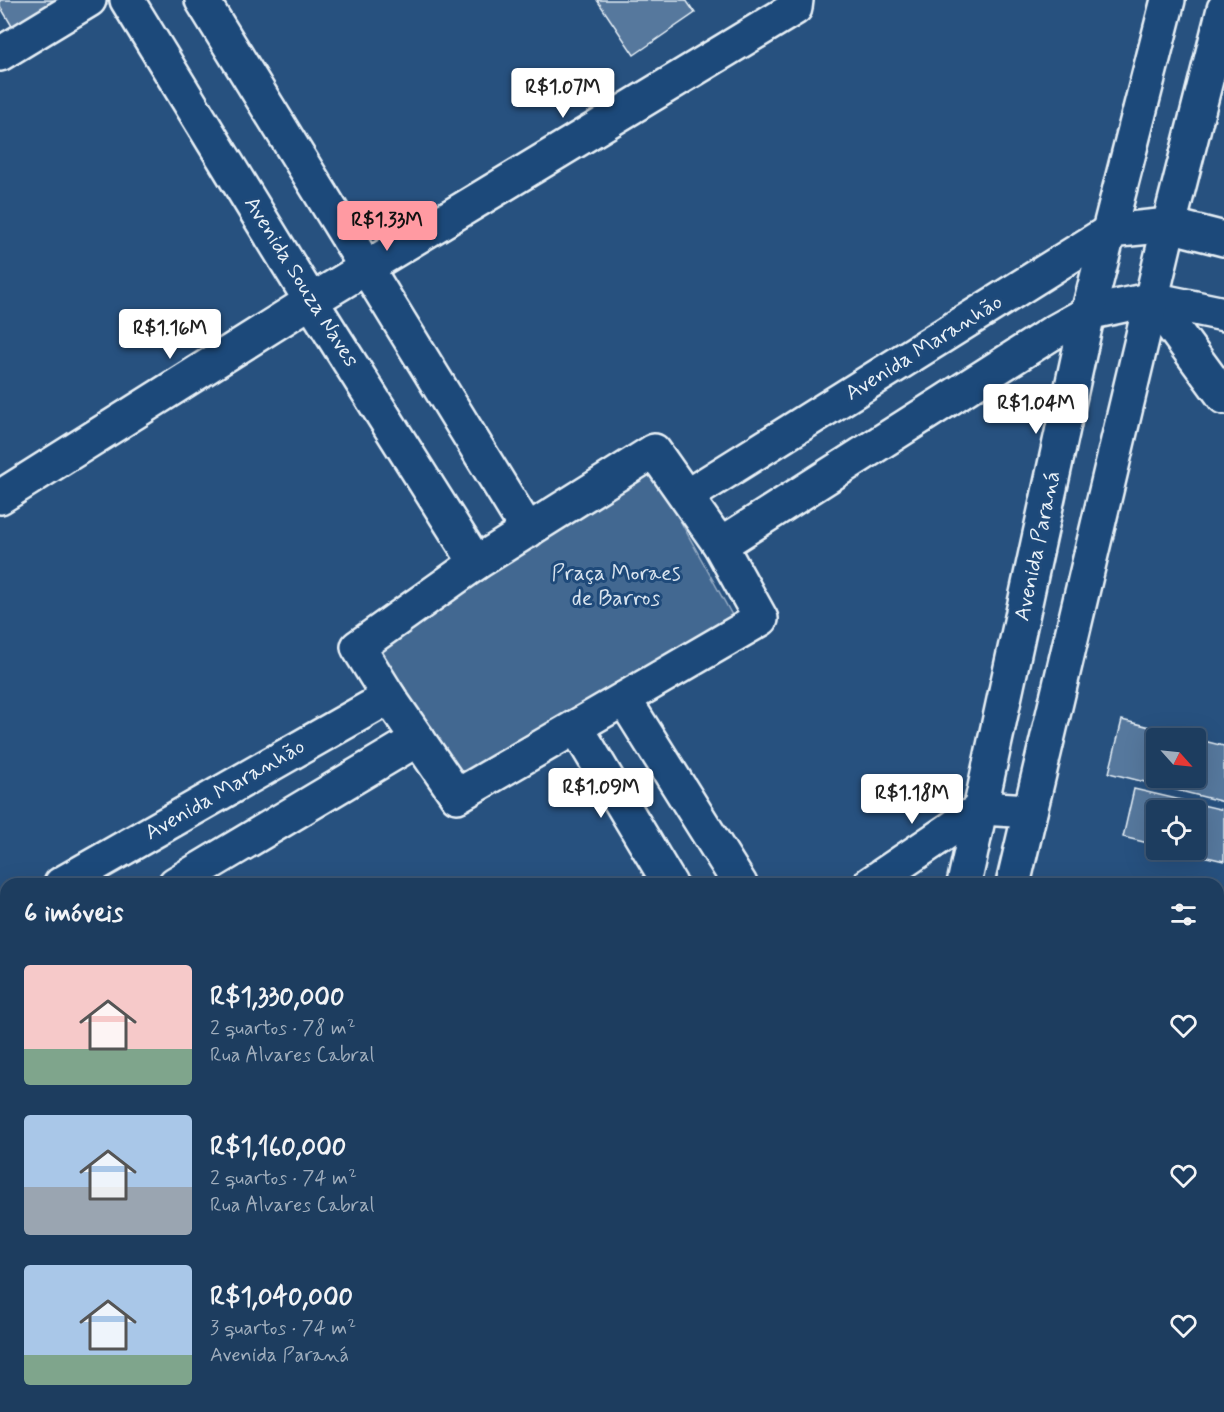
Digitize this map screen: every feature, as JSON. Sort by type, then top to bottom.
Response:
[{"type":"main road","points":[[0,54],[89,0]]},
{"type":"main road","name":"Avenida Souza Naves","points":[[127,0],[311,301],[476,563]]},
{"type":"main road","points":[[202,0],[528,531]]},
{"type":"main road","points":[[0,497],[311,301],[795,8],[796,0]]},
{"type":"main road","name":"Avenida Paraná","points":[[965,878],[1088,313],[1168,0]]},
{"type":"main road","points":[[1013,878],[1169,225],[1224,9]]},
{"type":"main road","points":[[1169,225],[1224,239]]},
{"type":"main road","name":"Avenida Maranhão","points":[[687,496],[1110,231],[1169,225]]},
{"type":"main road","points":[[1152,299],[1224,398]]},
{"type":"main road","points":[[720,545],[1052,333],[1088,313],[1152,299],[1224,314]]},
{"type":"main road","points":[[654,451],[687,496],[720,545],[761,619],[458,796],[417,739],[358,647],[476,563],[654,451]]},
{"type":"main road","name":"Avenida Maranhão","points":[[72,878],[389,697]]},
{"type":"main road","points":[[624,699],[736,878]]},
{"type":"main road","points":[[576,728],[666,878]]},
{"type":"main road","points":[[185,878],[417,739]]},
{"type":"main road","points":[[879,878],[982,808],[1030,811]]},
{"type":"green space","name":"Praça Moraes de Barros","points":[[648,462],[733,617],[462,782],[365,646]]},
{"type":"building","points":[[0,0],[60,0],[13,28],[0,6]]},
{"type":"building","points":[[597,0],[686,0],[695,13],[634,55]]},
{"type":"building","points":[[1122,720],[1154,728],[1146,728],[1146,782],[1109,773]]},
{"type":"building","points":[[1206,742],[1224,746],[1224,802],[1168,788],[1206,788]]},
{"type":"building","points":[[1134,789],[1181,800],[1146,800],[1146,843],[1123,837]]},
{"type":"building","points":[[1206,806],[1224,810],[1224,861],[1206,857]]}]
